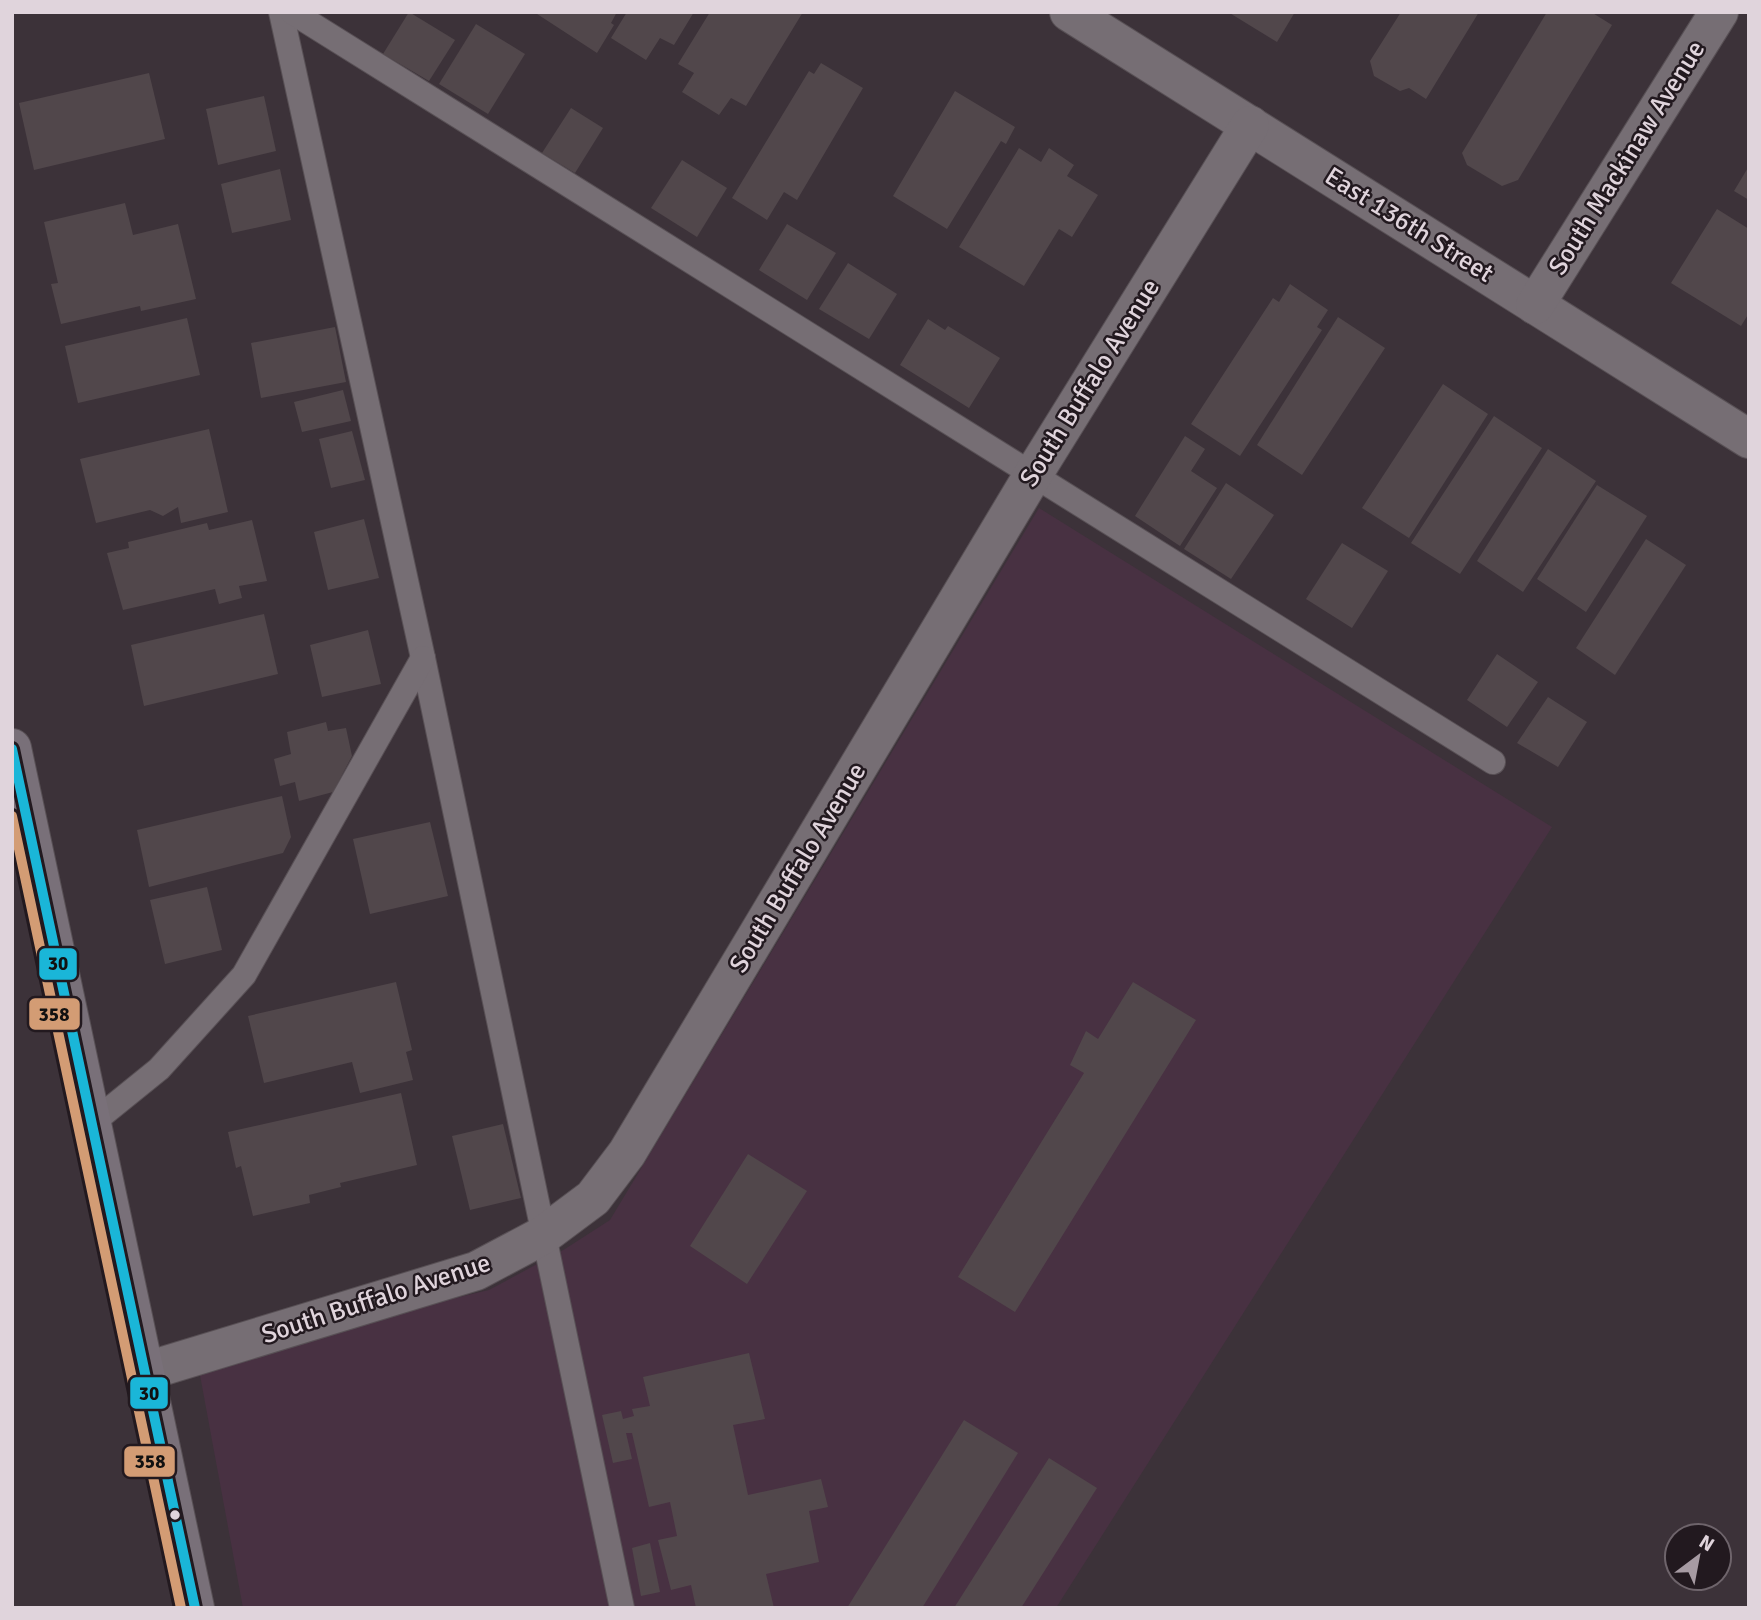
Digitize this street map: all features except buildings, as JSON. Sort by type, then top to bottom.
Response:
[{"type":"main road","points":[[12,748],[91,1124],[147,1371],[195,1608]]},
{"type":"street","name":"East 136th Street","points":[[1069,12],[1749,439]]},
{"type":"street","name":"South Mackinaw Avenue","points":[[1535,304],[1719,12]]},
{"type":"street","name":"South Buffalo Avenue","points":[[147,1371],[476,1271],[542,1236],[593,1198],[627,1153],[1034,473],[1250,125]]},
{"type":"lane","points":[[281,12],[423,658],[622,1608]]},
{"type":"lane","points":[[292,12],[1493,762]]},
{"type":"lane","points":[[91,1124],[159,1069],[244,975],[423,658]]},
{"type":"shaded area","points":[[1039,508],[1552,827],[1056,1608],[243,1608],[197,1359],[489,1290],[565,1249],[610,1220]]},
{"type":"transit line","name":"30","points":[[12,749],[195,1608]]},
{"type":"transit line","name":"358","points":[[12,816],[181,1608]]}]
